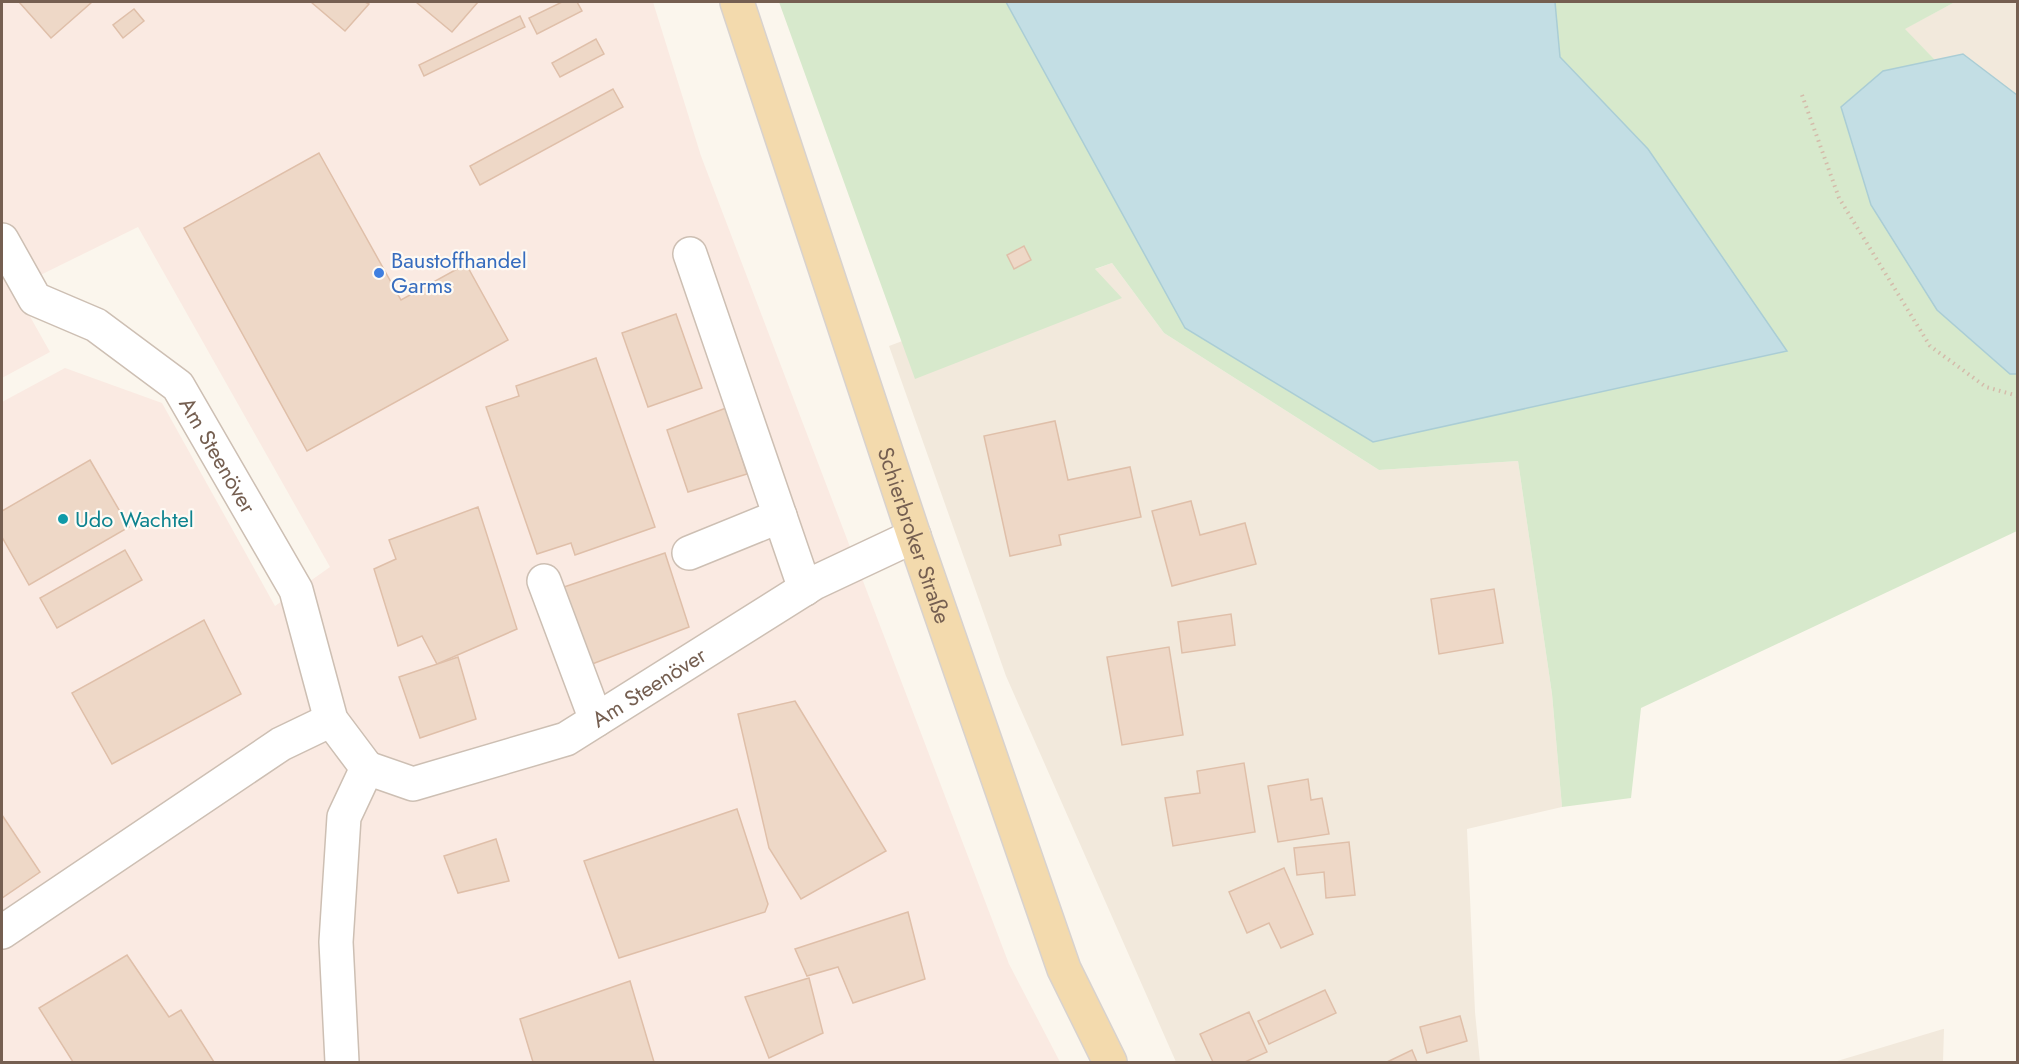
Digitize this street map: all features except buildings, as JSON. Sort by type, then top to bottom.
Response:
[{"type":"main road","name":"Schierbroker Straße","points":[[737,2],[914,536],[1064,969],[1110,1062]]},
{"type":"street","name":"Am Steenöver","points":[[2,240],[35,299],[96,326],[178,386],[296,590],[331,720],[367,768],[413,784],[566,739],[805,589],[914,536]]},
{"type":"street","points":[[690,254],[805,589]]},
{"type":"street","points":[[689,553],[780,516]]},
{"type":"street","points":[[544,581],[596,720]]},
{"type":"street","points":[[2,932],[281,744],[331,720]]},
{"type":"street","points":[[342,1062],[336,942],[344,817],[367,768]]},
{"type":"path","points":[[1802,95],[1839,198],[1930,346],[1986,387],[2018,396]]},
{"type":"shaded area","points":[[2,2],[653,2],[701,156],[1009,964],[1060,1062],[2,1062],[2,402],[65,368],[162,403],[275,606],[330,567],[138,227],[14,288],[50,352],[2,378]]},
{"type":"shaded area","points":[[1955,2],[2017,2],[2017,95],[1963,54],[1935,60],[1904,29]]},
{"type":"shaded area","points":[[1112,263],[1164,333],[1379,470],[1518,461],[1552,694],[1562,807],[1467,829],[1475,1012],[1480,1062],[1176,1062],[1006,676],[889,346]]},
{"type":"shaded area","points":[[1943,1029],[1943,1062],[1834,1062]]},
{"type":"green space","points":[[779,2],[1006,2],[1185,328],[1648,149],[1560,57],[1555,2],[1955,2],[1905,29],[1935,60],[1883,71],[1937,310],[2010,374],[2017,374],[2017,531],[1641,708],[1631,798],[1562,807],[1552,694],[1518,461],[1379,470],[1164,333],[1112,263],[1095,269],[1122,298],[915,379]]},
{"type":"water","points":[[1006,2],[1555,2],[1560,57],[1648,149],[1787,351],[1373,442],[1185,328]]},
{"type":"water","points":[[1963,54],[2017,95],[2017,374],[2010,374],[1937,310],[1871,205],[1841,107],[1883,71]]},
{"type":"place","name":"Baustoffhandel Garms","points":[[379,273]]},
{"type":"place","name":"Udo Wachtel","points":[[63,519]]}]
